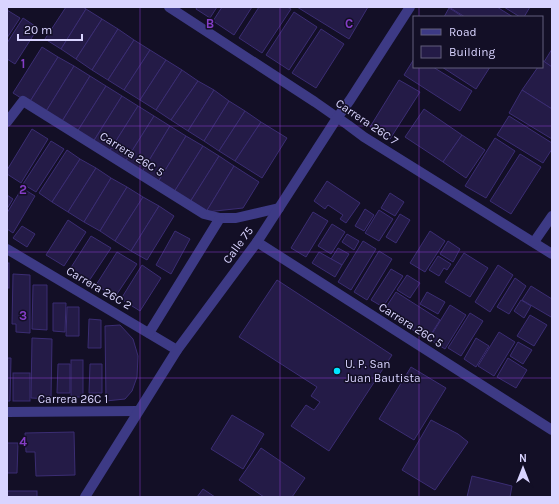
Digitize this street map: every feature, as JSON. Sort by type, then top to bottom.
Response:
[{"type":"street","name":"Carrera 26C 7","points":[[170,7],[308,97],[364,137],[552,254]]},
{"type":"street","name":"Calle 75","points":[[86,497],[177,350],[256,242],[410,7]]},
{"type":"street","name":"Carrera 26C 5","points":[[7,122],[23,101],[204,214],[220,218],[236,218],[279,208]]},
{"type":"street","points":[[534,242],[552,216]]},
{"type":"street","points":[[149,333],[220,218]]},
{"type":"street","name":"Carrera 26C 5","points":[[256,242],[552,430]]},
{"type":"street","name":"Carrera 26C 2","points":[[7,249],[177,350]]},
{"type":"street","name":"Carrera 26C 1","points":[[7,412],[138,411]]},
{"type":"building","points":[[66,7],[83,7],[86,9],[61,49],[45,39]]},
{"type":"building","points":[[197,7],[217,7],[210,18],[196,9]]},
{"type":"building","points":[[222,7],[252,7],[234,35],[213,21]]},
{"type":"building","points":[[259,7],[287,7],[291,9],[262,53],[239,38]]},
{"type":"building","points":[[297,7],[368,7],[349,39]]},
{"type":"building","points":[[449,7],[497,7],[511,16],[463,16]]},
{"type":"building","points":[[504,7],[530,7],[525,16],[518,16]]},
{"type":"building","points":[[449,8],[462,16],[445,16]]},
{"type":"building","points":[[86,9],[102,19],[76,59],[61,49]]},
{"type":"building","points":[[7,10],[20,18],[7,38]]},
{"type":"building","points":[[294,12],[317,27],[289,70],[266,55]]},
{"type":"building","points":[[23,18],[38,28],[15,64],[7,59],[7,43]]},
{"type":"building","points":[[102,19],[118,29],[92,70],[76,59]]},
{"type":"building","points":[[118,29],[134,40],[108,80],[92,70]]},
{"type":"building","points":[[321,29],[344,44],[316,88],[292,73]]},
{"type":"building","points":[[134,40],[150,50],[124,90],[108,80]]},
{"type":"building","points":[[42,47],[58,57],[29,103],[13,93]]},
{"type":"building","points":[[552,49],[552,67],[544,62]]},
{"type":"building","points":[[150,50],[166,60],[140,100],[124,90]]},
{"type":"building","points":[[58,57],[74,66],[45,113],[29,103]]},
{"type":"building","points":[[166,60],[182,70],[156,110],[140,100]]},
{"type":"building","points":[[413,61],[413,68],[435,68],[472,91],[460,111],[404,75]]},
{"type":"building","points":[[543,61],[552,67],[552,109],[522,90],[537,68],[543,68]]},
{"type":"building","points":[[74,66],[90,76],[61,123],[45,113]]},
{"type":"building","points":[[444,68],[489,68],[476,89]]},
{"type":"building","points":[[182,70],[198,81],[171,120],[156,110]]},
{"type":"building","points":[[90,76],[106,86],[77,132],[61,123]]},
{"type":"building","points":[[399,80],[420,92],[390,139],[370,127]]},
{"type":"building","points":[[198,81],[214,90],[188,131],[171,120]]},
{"type":"building","points":[[106,86],[122,96],[93,142],[77,132]]},
{"type":"building","points":[[214,90],[229,101],[204,141],[188,131]]},
{"type":"building","points":[[522,90],[552,109],[552,139],[509,113]]},
{"type":"building","points":[[122,96],[138,106],[109,152],[93,142]]},
{"type":"building","points":[[229,101],[245,111],[219,151],[204,141]]},
{"type":"building","points":[[138,106],[154,116],[125,162],[109,152]]},
{"type":"building","points":[[424,109],[462,135],[443,162],[405,137]]},
{"type":"building","points":[[245,111],[261,122],[235,161],[219,151]]},
{"type":"building","points":[[154,116],[170,126],[142,172],[125,162]]},
{"type":"building","points":[[509,116],[552,143],[552,149],[543,163],[497,135]]},
{"type":"building","points":[[261,122],[287,138],[262,178],[235,161]]},
{"type":"building","points":[[170,126],[186,136],[158,182],[142,172]]},
{"type":"building","points":[[32,129],[48,139],[21,183],[7,174],[7,170]]},
{"type":"building","points":[[462,135],[485,150],[466,178],[443,162]]},
{"type":"building","points":[[186,136],[203,146],[174,192],[158,182]]},
{"type":"building","points":[[495,138],[515,151],[486,198],[465,186]]},
{"type":"building","points":[[51,141],[64,149],[36,192],[23,184]]},
{"type":"building","points":[[203,146],[219,156],[190,202],[174,192]]},
{"type":"building","points":[[67,150],[80,159],[52,202],[39,193]]},
{"type":"building","points":[[520,154],[541,167],[511,214],[490,201]]},
{"type":"building","points":[[219,156],[234,166],[206,212],[190,202]]},
{"type":"building","points":[[80,159],[96,168],[68,212],[52,202]]},
{"type":"building","points":[[234,166],[259,182],[243,208],[206,212]]},
{"type":"building","points":[[96,168],[111,178],[84,222],[68,212]]},
{"type":"building","points":[[111,178],[127,187],[100,231],[84,222]]},
{"type":"building","points":[[327,181],[360,203],[346,223],[340,219],[343,215],[328,205],[325,209],[314,201]]},
{"type":"building","points":[[127,187],[143,197],[115,241],[100,231]]},
{"type":"building","points":[[22,188],[35,196],[13,233],[7,229],[7,213]]},
{"type":"building","points":[[390,193],[404,202],[395,216],[381,208]]},
{"type":"building","points":[[7,195],[13,199],[7,209]]},
{"type":"building","points":[[143,197],[159,206],[131,251],[115,241]]},
{"type":"building","points":[[159,206],[174,216],[147,260],[131,251]]},
{"type":"building","points":[[365,209],[374,215],[364,231],[355,226]]},
{"type":"building","points":[[379,210],[393,219],[379,241],[365,233]]},
{"type":"building","points":[[313,212],[328,221],[306,257],[291,248]]},
{"type":"building","points":[[400,214],[410,220],[396,243],[386,237]]},
{"type":"building","points":[[68,220],[86,232],[64,266],[46,255]]},
{"type":"building","points":[[332,224],[345,232],[331,254],[318,246]]},
{"type":"building","points":[[22,226],[35,234],[27,247],[13,238]]},
{"type":"building","points":[[175,231],[190,239],[171,274],[156,265]]},
{"type":"building","points":[[430,231],[445,241],[425,272],[410,263]]},
{"type":"building","points":[[347,234],[359,241],[354,250],[342,242]]},
{"type":"building","points":[[91,236],[111,248],[89,281],[70,269]]},
{"type":"building","points":[[363,241],[376,249],[351,290],[338,282]]},
{"type":"building","points":[[448,241],[460,249],[453,262],[440,254]]},
{"type":"building","points":[[338,248],[349,254],[342,265],[331,259]]},
{"type":"building","points":[[379,251],[392,259],[367,300],[354,292]]},
{"type":"building","points":[[117,252],[137,264],[115,297],[96,285]]},
{"type":"building","points":[[319,252],[342,265],[335,277],[312,263]]},
{"type":"building","points":[[464,253],[488,268],[470,297],[445,282]]},
{"type":"building","points":[[438,256],[451,264],[447,270],[444,268],[439,276],[429,270]]},
{"type":"building","points":[[7,263],[9,263],[9,288],[7,288]]},
{"type":"building","points":[[142,265],[161,278],[140,311],[121,299]]},
{"type":"building","points":[[498,265],[513,275],[490,312],[475,302]]},
{"type":"building","points":[[391,269],[403,276],[383,307],[371,300]]},
{"type":"building","points":[[13,274],[30,275],[30,333],[16,332],[16,324],[12,324]]},
{"type":"building","points":[[407,275],[420,283],[410,298],[397,290]]},
{"type":"building","points":[[515,278],[526,286],[509,314],[497,307]]},
{"type":"building","name":"U. P. San Juan Bautista","points":[[277,280],[392,355],[329,451],[291,426],[306,405],[314,410],[320,402],[311,396],[317,387],[239,337]]},
{"type":"building","points":[[33,285],[47,285],[47,330],[32,329]]},
{"type":"building","points":[[531,286],[552,299],[551,317],[522,300]]},
{"type":"building","points":[[396,292],[440,320],[428,339],[383,312]]},
{"type":"building","points":[[427,292],[445,302],[438,314],[420,304]]},
{"type":"building","points":[[521,300],[531,306],[524,318],[514,311]]},
{"type":"building","points":[[53,303],[66,303],[65,332],[53,331]]},
{"type":"building","points":[[450,305],[466,315],[445,349],[429,339]]},
{"type":"building","points":[[67,307],[79,307],[79,336],[66,336]]},
{"type":"building","points":[[470,313],[483,321],[461,356],[448,348]]},
{"type":"building","points":[[530,315],[547,325],[534,346],[517,336]]},
{"type":"building","points":[[89,319],[101,320],[101,348],[88,348]]},
{"type":"building","points":[[120,325],[133,339],[138,356],[137,377],[132,391],[125,399],[106,401],[105,326]]},
{"type":"building","points":[[499,332],[515,342],[494,376],[478,366]]},
{"type":"building","points":[[32,338],[52,339],[51,399],[31,398]]},
{"type":"building","points":[[476,338],[489,346],[476,367],[464,359]]},
{"type":"building","points":[[518,342],[532,350],[523,364],[510,356]]},
{"type":"building","points":[[7,358],[11,358],[10,401],[7,401]]},
{"type":"building","points":[[508,358],[527,370],[516,388],[497,377]]},
{"type":"building","points":[[71,360],[83,360],[83,397],[71,397]]},
{"type":"building","points":[[58,364],[70,364],[70,393],[57,393]]},
{"type":"building","points":[[90,364],[102,364],[102,393],[89,393]]},
{"type":"building","points":[[411,367],[446,388],[414,440],[379,419]]},
{"type":"building","points":[[13,373],[30,373],[30,401],[13,401]]},
{"type":"building","points":[[232,415],[264,434],[243,469],[211,449]]},
{"type":"building","points":[[431,420],[458,434],[468,442],[435,490],[402,470]]},
{"type":"building","points":[[74,432],[75,475],[36,476],[35,452],[26,452],[25,433]]},
{"type":"building","points":[[7,443],[18,443],[17,473],[7,473]]},
{"type":"building","points":[[261,448],[305,478],[292,497],[264,497],[239,480]]},
{"type":"building","points":[[472,476],[512,486],[510,497],[467,497]]},
{"type":"building","points":[[203,489],[215,497],[197,497]]},
{"type":"building","points":[[7,491],[37,491],[37,497],[7,497]]},
{"type":"place","name":"U. P. San Juan Bautista","points":[[337,371]]}]
